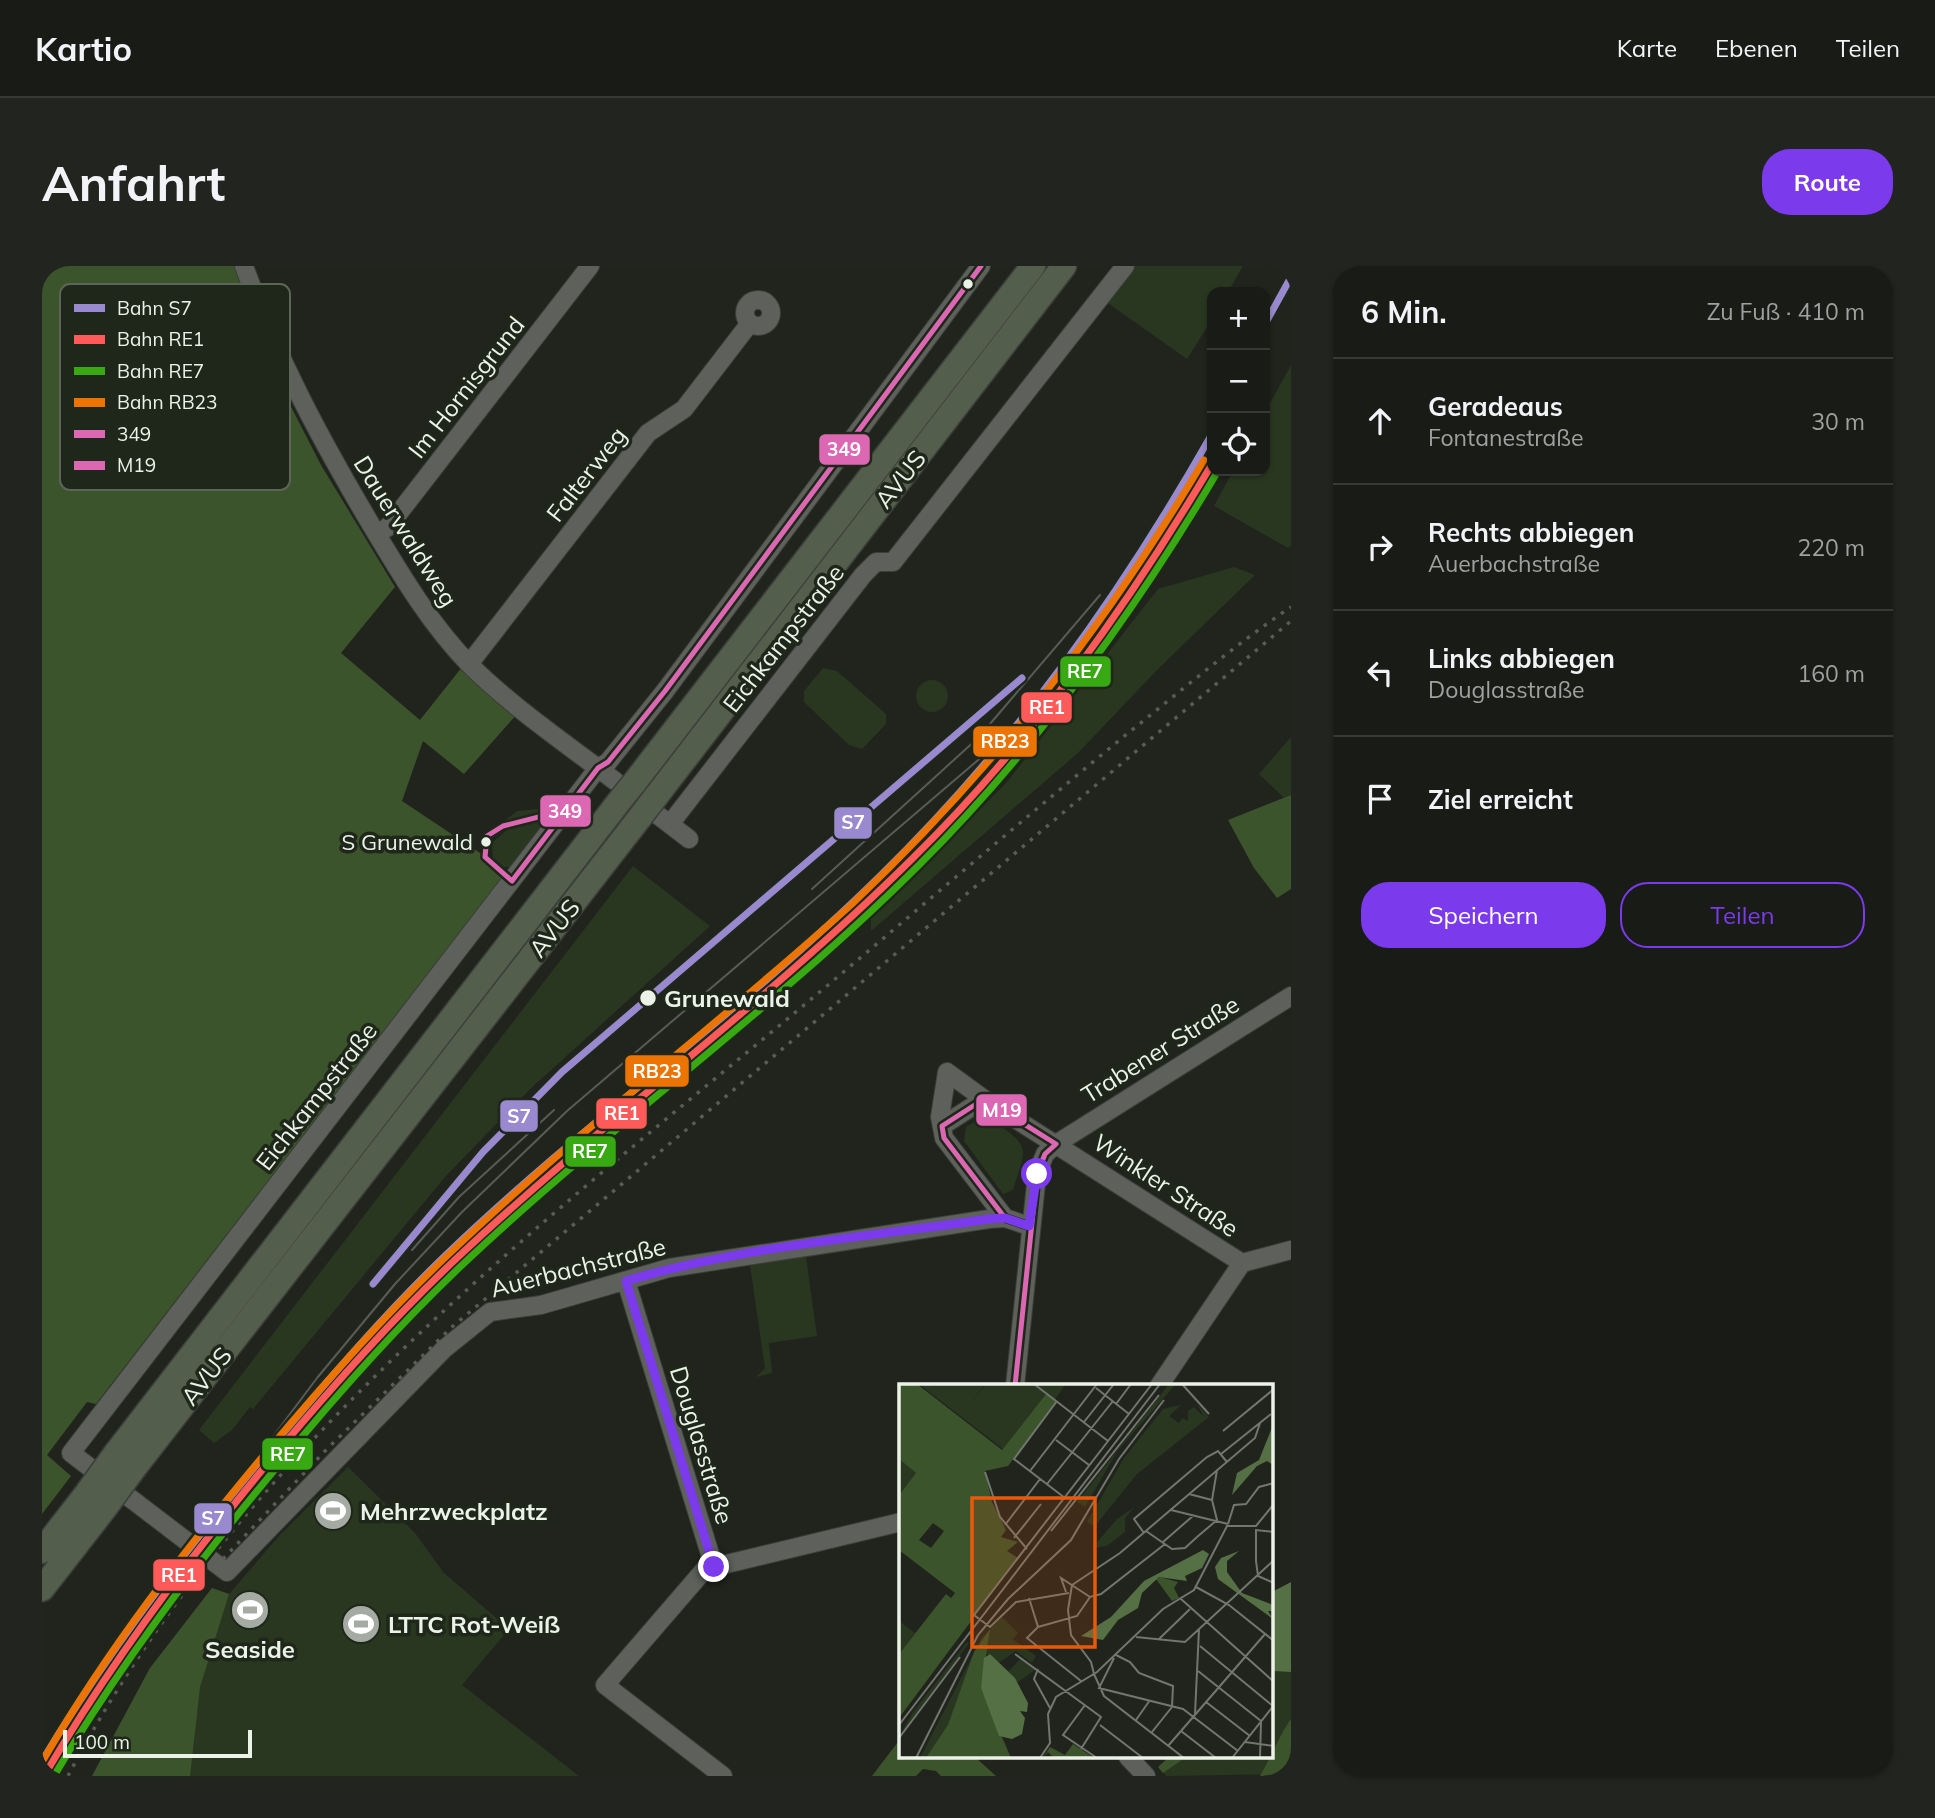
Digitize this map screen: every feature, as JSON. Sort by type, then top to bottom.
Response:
[{"type":"highway","name":"AVUS","points":[[42,1589],[96,1500],[623,788],[1033,266]]},
{"type":"highway","name":"AVUS","points":[[126,1460],[656,813],[1064,266]]},
{"type":"highway","name":"AVUS","points":[[42,1551],[96,1500]]},
{"type":"street","name":"Dauerwaldweg","points":[[244,266],[251,284]]},
{"type":"street","name":"Im Hornisgrund","points":[[376,534],[388,527],[590,266]]},
{"type":"street","name":"Eichkampstraße","points":[[71,1452],[598,768],[608,762],[665,691],[981,266]]},
{"type":"street","name":"Eichkampstraße","points":[[656,813],[863,575],[876,562],[893,562],[954,489],[1125,266]]},
{"type":"street","name":"Falterweg","points":[[469,664],[648,433],[684,408],[750,323]]},
{"type":"street","name":"Dauerwaldweg","points":[[290,378],[330,455],[421,606],[469,664],[598,768]]},
{"type":"street","points":[[598,768],[623,788]]},
{"type":"street","points":[[656,813],[689,839]]},
{"type":"street","name":"Trabener Straße","points":[[1056,1144],[1291,996]]},
{"type":"street","name":"Winkler Straße","points":[[942,1126],[940,1116],[947,1072],[984,1100],[1242,1263],[1291,1250]]},
{"type":"street","points":[[984,1100],[942,1126],[944,1139],[1005,1218]]},
{"type":"street","points":[[1015,1384],[1029,1226],[1040,1164],[1056,1144]]},
{"type":"street","name":"Auerbachstraße","points":[[71,1452],[228,1572],[444,1349],[475,1322],[496,1310],[541,1305],[669,1268],[744,1255],[1005,1218],[1029,1226]]},
{"type":"street","points":[[1160,1384],[1242,1263]]},
{"type":"street","name":"Douglasstraße","points":[[626,1281],[714,1567]]},
{"type":"street","points":[[723,1776],[605,1685],[705,1569],[899,1522]]},
{"type":"street","points":[[1129,1758],[1146,1776]]},
{"type":"shaded area","points":[[42,266],[236,266],[243,284],[60,284],[60,490],[290,490],[290,405],[321,465],[395,587],[341,653],[420,720],[462,667],[517,714],[464,774],[423,741],[402,801],[507,871],[96,1404],[87,1402],[47,1455],[71,1476],[42,1514]]},
{"type":"shaded area","points":[[1132,266],[1243,266],[1231,287],[1207,287],[1207,327],[1187,359],[1105,301]]},
{"type":"shaded area","points":[[1291,365],[1291,546],[1288,548],[1214,506],[1230,476],[1270,476],[1270,403]]},
{"type":"shaded area","points":[[1234,567],[1255,575],[1158,669],[1078,753],[871,931],[871,919],[1007,782],[1158,589]]},
{"type":"shaded area","points":[[823,668],[837,671],[886,714],[886,724],[862,749],[849,745],[804,702],[804,691]]},
{"type":"shaded area","points":[[932,680],[943,685],[948,696],[943,707],[932,712],[921,707],[916,696],[921,685]]},
{"type":"shaded area","points":[[1291,737],[1291,795],[1284,798],[1259,774]]},
{"type":"shaded area","points":[[1291,795],[1291,889],[1277,898],[1254,868],[1228,820]]},
{"type":"shaded area","points":[[540,809],[540,813],[502,823],[517,811]]},
{"type":"shaded area","points":[[549,819],[513,867],[502,867],[493,858],[492,843],[508,829]]},
{"type":"shaded area","points":[[633,866],[710,926],[529,1090],[445,1177],[253,1409],[250,1407],[232,1430],[214,1443],[199,1430]]},
{"type":"shaded area","points":[[979,1119],[1005,1129],[1017,1140],[1023,1151],[1013,1190],[1003,1194],[964,1141],[966,1127]]},
{"type":"shaded area","points":[[806,1257],[817,1336],[769,1343],[772,1373],[756,1377],[765,1368],[750,1265]]},
{"type":"shaded area","name":"LTTC Rot-Weiß","points":[[348,1467],[415,1533],[444,1573],[509,1629],[462,1685],[579,1776],[92,1776],[150,1668],[212,1588],[229,1594],[279,1536]]},
{"type":"shaded area","points":[[1291,1582],[1291,1672],[1274,1671],[1274,1591]]},
{"type":"shaded area","points":[[212,1588],[229,1594],[200,1687],[190,1776],[92,1776],[150,1668]]},
{"type":"shaded area","points":[[1274,1671],[1291,1672],[1291,1774],[1166,1776],[1158,1767],[1168,1758],[1274,1758]]},
{"type":"shaded area","points":[[1291,1719],[1291,1774],[1260,1776],[1269,1758],[1274,1758],[1274,1749]]},
{"type":"shaded area","points":[[899,1741],[899,1758],[976,1758],[996,1776],[941,1776],[936,1771],[923,1769],[916,1776],[872,1776]]},
{"type":"shaded area","points":[[1168,1758],[1185,1758],[1163,1773],[1158,1767]]},
{"type":"tram line","points":[[812,889],[978,738],[1100,595]]},
{"type":"tram line","points":[[221,1506],[317,1378],[395,1284],[462,1212],[567,1111],[984,755],[1033,705],[1063,669]]},
{"type":"tram line","points":[[412,1250],[459,1197],[554,1110]]},
{"type":"railway","points":[[68,1776],[139,1656],[221,1544],[312,1440],[410,1342],[514,1248],[1050,798],[1205,671],[1291,607]]},
{"type":"railway","points":[[223,1559],[325,1451],[453,1326],[1291,621]]},
{"type":"rail line","name":"S7","points":[[1270,315],[1291,277]]},
{"type":"rail line","name":"S7","points":[[42,1761],[95,1678],[181,1559],[295,1419],[403,1298],[449,1252],[555,1156],[775,973],[828,925],[929,826],[975,774],[1020,721],[1102,611],[1207,443]]},
{"type":"rail line","name":"RB23","points":[[42,1762],[93,1680],[178,1562],[238,1486],[335,1372],[451,1252],[599,1120],[852,904],[953,802],[1044,694],[1086,639],[1166,522],[1204,460]]},
{"type":"rail line","name":"RE1","points":[[44,1776],[97,1691],[183,1569],[277,1452],[343,1377],[410,1304],[458,1257],[514,1206],[801,962],[912,859],[956,814],[1037,720],[1075,671],[1146,570],[1207,472]]},
{"type":"rail line","name":"RE7","points":[[54,1776],[133,1653],[190,1575],[346,1386],[414,1313],[517,1214],[808,968],[865,917],[963,819],[1044,726],[1118,627],[1215,476]]},
{"type":"rail line","name":"S7","points":[[373,1284],[483,1152],[562,1072],[1022,678]]},
{"type":"transit line","name":"349","points":[[566,810],[503,826],[487,836],[485,857],[512,881],[598,768],[608,762],[665,691],[981,266]]},
{"type":"transit line","name":"M19","points":[[1015,1384],[1037,1174],[1045,1154],[1056,1144],[984,1099],[942,1126],[944,1138],[1005,1218],[1029,1226]]},
{"type":"place","name":"S Grunewald","points":[[486,842]]},
{"type":"place","name":"Grunewald","points":[[648,998]]},
{"type":"place","name":"Mehrzweckplatz","points":[[333,1511]]},
{"type":"place","name":"Seaside","points":[[250,1610]]},
{"type":"place","name":"LTTC Rot-Weiß","points":[[361,1624]]},
{"type":"route","points":[[714,1567],[626,1281],[669,1268],[744,1255],[989,1219],[1005,1218],[1029,1226],[1037,1174]]}]
